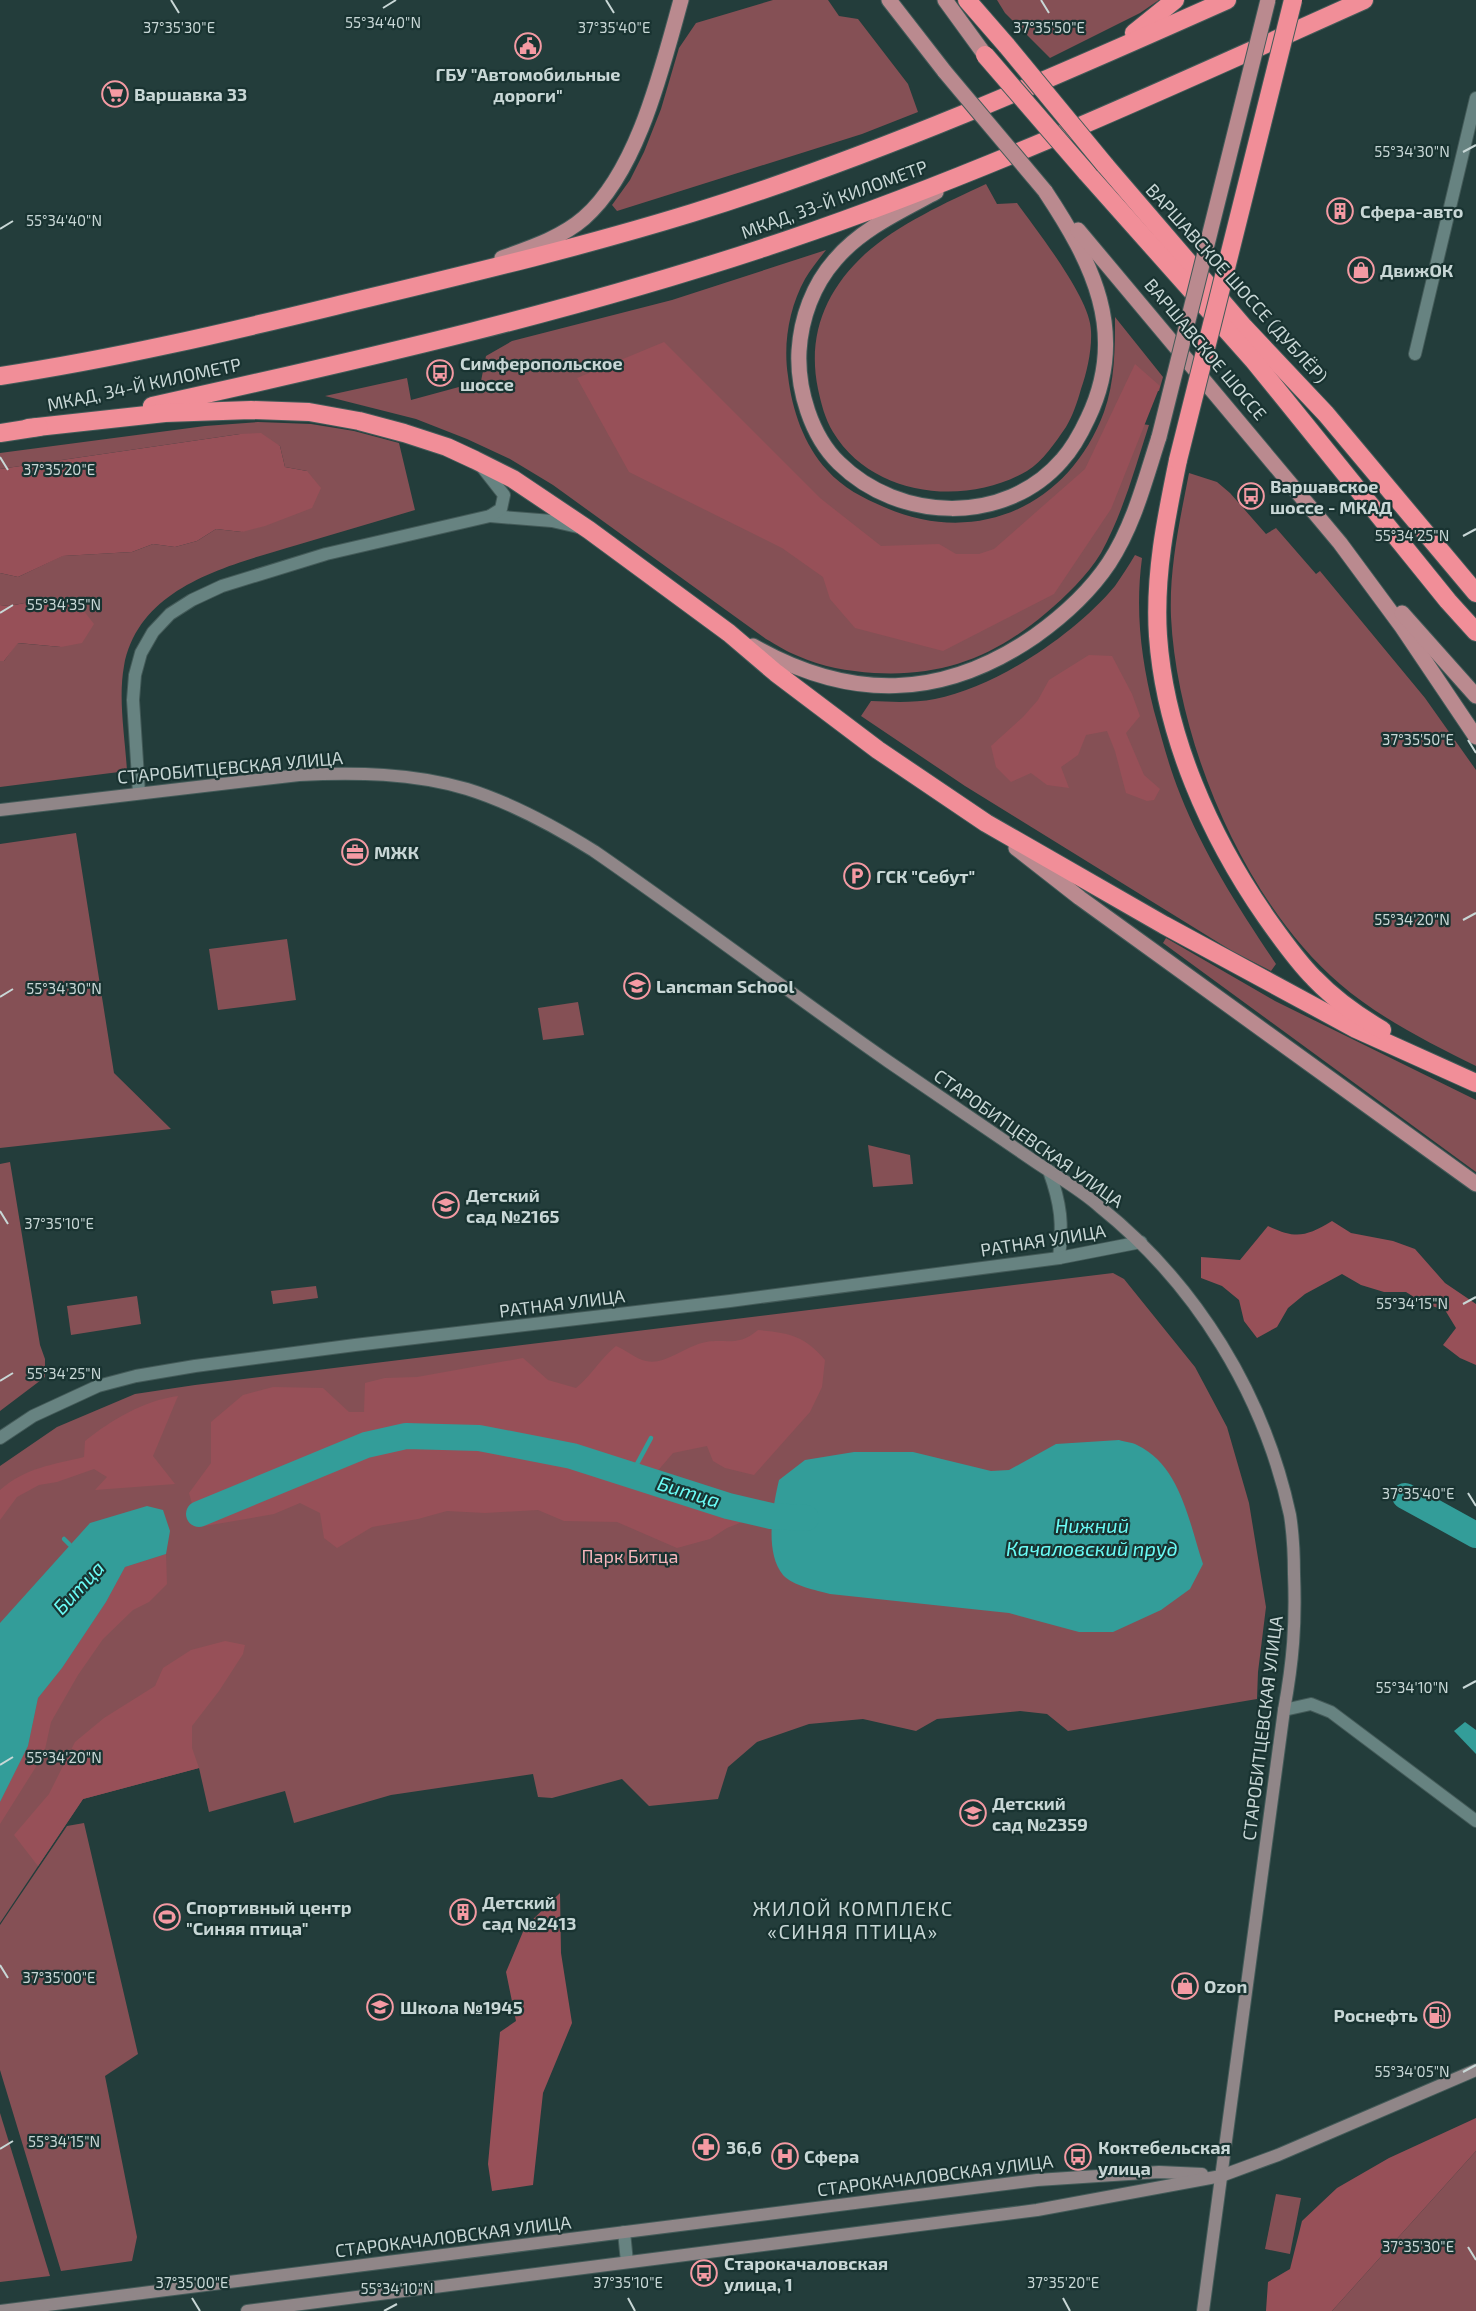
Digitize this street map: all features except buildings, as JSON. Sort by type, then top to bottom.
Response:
[{"type":"highway","name":"ВАРШАВСКОЕ ШОССЕ (ДУБЛЁР)","points":[[967,0],[1244,327],[1326,414],[1475,592]]},
{"type":"highway","points":[[1069,70],[1140,30],[1176,0]]},
{"type":"highway","name":"МКАД, 33-Й КИЛОМЕТР","points":[[283,318],[446,280],[614,236],[772,186],[934,126],[1069,70],[1227,0]]},
{"type":"highway","points":[[1293,0],[1168,507],[1159,572],[1158,638],[1170,706],[1192,782],[1206,815],[1251,894],[1294,956],[1313,978],[1364,1019],[1451,1071]]},
{"type":"highway","name":"МКАД, 33-Й КИЛОМЕТР","points":[[296,373],[547,312],[710,266],[864,213],[1023,150],[1364,0]]},
{"type":"highway","name":"ВАРШАВСКОЕ ШОССЕ","points":[[985,55],[1254,361],[1448,601],[1476,630]]},
{"type":"highway","name":"МКАД, 34-Й КИЛОМЕТР","points":[[0,376],[103,359],[283,318]]},
{"type":"highway","name":"МКАД, 34-Й КИЛОМЕТР","points":[[0,433],[114,414],[296,373]]},
{"type":"highway","points":[[28,428],[165,413],[299,411],[359,421],[447,447],[513,479],[589,530],[729,633],[776,673],[878,750],[986,824],[1164,925],[1356,1029],[1476,1083]]},
{"type":"main road","points":[[446,280],[537,245],[582,219],[600,202],[617,179],[632,151],[667,51],[681,0]]},
{"type":"main road","name":"ВАРШАВСКОЕ ШОССЕ","points":[[889,0],[945,72],[1340,543],[1402,627],[1476,737]]},
{"type":"main road","name":"ВАРШАВСКОЕ ШОССЕ","points":[[945,0],[985,55]]},
{"type":"main road","points":[[729,633],[787,665],[838,681],[868,685],[930,683],[988,664],[1018,648],[1068,610],[1089,589],[1124,538],[1136,509],[1159,437],[1268,0]]},
{"type":"main road","points":[[1023,150],[893,215],[857,239],[835,260],[818,283],[807,309],[800,336],[798,362],[802,392],[822,441],[837,462],[876,490],[900,500],[928,507],[958,510],[986,506],[1014,496],[1040,481],[1062,460],[1080,435],[1101,384],[1106,326],[1100,296],[1088,263],[1068,225],[1045,191]]},
{"type":"main road","points":[[1340,543],[1476,696]]},
{"type":"main road","points":[[986,824],[1080,898],[1476,1184]]},
{"type":"street","points":[[1415,354],[1476,98]]},
{"type":"street","points":[[475,460],[504,495],[501,509],[490,516]]},
{"type":"street","points":[[139,793],[133,700],[135,675],[141,653],[153,632],[170,614],[192,600],[222,586],[326,554],[490,516],[552,521],[589,530]]},
{"type":"street","name":"СТАРОБИТЦЕВСКАЯ УЛИЦА","points":[[0,810],[299,775],[339,773],[423,780],[466,789],[509,804],[560,830],[594,851],[889,1062],[1098,1205],[1141,1242],[1165,1268],[1211,1326],[1258,1414],[1274,1458],[1290,1517],[1294,1556],[1295,1637],[1221,2176]]},
{"type":"street","points":[[1049,1171],[1059,1198],[1062,1221],[1059,1258]]},
{"type":"street","name":"РАТНАЯ УЛИЦА","points":[[0,1438],[33,1416],[98,1386],[136,1376],[355,1345],[730,1301],[1059,1258],[1141,1242]]},
{"type":"street","points":[[1284,1710],[1311,1704],[1331,1712],[1476,1821]]},
{"type":"street","points":[[247,2311],[1037,2210],[1221,2176],[1278,2155],[1476,2070]]},
{"type":"street","name":"СТАРОКАЧАЛОВСКАЯ УЛИЦА","points":[[0,2311],[1037,2180],[1159,2172],[1221,2176]]},
{"type":"street","points":[[1203,2311],[1221,2176]]},
{"type":"street","points":[[624,2232],[627,2262]]},
{"type":"green space","points":[[773,0],[828,0],[839,16],[858,19],[908,84],[918,112],[862,134],[617,211],[612,205],[630,180],[644,152],[661,109],[679,48],[696,23]]},
{"type":"green space","points":[[997,0],[1159,0],[1140,13],[1050,58],[1005,13]]},
{"type":"green space","points":[[986,184],[997,204],[1017,203],[1073,284],[1089,317],[1091,346],[1087,368],[1076,404],[1062,433],[1033,467],[1003,482],[976,489],[949,492],[922,489],[895,482],[871,471],[850,454],[833,432],[818,389],[815,370],[817,333],[822,316],[839,283],[865,254],[907,224]]},
{"type":"green space","points":[[826,250],[805,279],[791,314],[786,351],[793,402],[800,426],[812,450],[827,470],[854,492],[884,507],[919,519],[953,523],[985,520],[1016,510],[1044,494],[1068,472],[1088,445],[1104,412],[1112,377],[1115,317],[1163,377],[1159,391],[1145,390],[1120,421],[1149,425],[1122,506],[1101,553],[1083,578],[1046,613],[1007,642],[966,661],[922,672],[874,673],[845,670],[807,660],[766,639],[553,485],[510,459],[416,419],[325,396],[407,378],[411,400],[481,381],[486,356],[512,341],[672,300]]},
{"type":"green space","points":[[258,422],[311,424],[354,431],[399,443],[415,510],[244,561],[191,583],[168,597],[148,616],[133,638],[124,666],[122,705],[127,771],[0,787],[0,661],[4,661],[17,643],[61,647],[30,602],[9,606],[0,605],[0,573],[18,577],[62,556],[132,552],[153,544],[175,547],[197,541],[216,529],[242,532],[307,471],[285,467],[280,446],[240,434],[0,469],[0,453],[205,426]]},
{"type":"green space","points":[[1189,473],[1217,482],[1230,493],[1266,534],[1276,528],[1316,574],[1320,571],[1425,698],[1476,770],[1476,1066],[1423,1039],[1371,1008],[1340,984],[1305,950],[1274,910],[1246,865],[1222,816],[1202,766],[1186,715],[1176,665],[1171,617],[1173,562]]},
{"type":"green space","points":[[1135,555],[1142,558],[1139,616],[1146,672],[1154,711],[1172,774],[1211,860],[1276,964],[1271,971],[1232,951],[965,786],[861,716],[871,701],[911,702],[935,699],[959,693],[1009,671],[1057,640],[1079,622],[1115,586]]},
{"type":"green space","points":[[76,833],[114,1073],[171,1129],[0,1148],[0,844]]},
{"type":"green space","points":[[1166,938],[1275,1001],[1476,1100],[1476,1172],[1163,943]]},
{"type":"green space","points":[[287,939],[296,1000],[218,1010],[209,949]]},
{"type":"green space","points":[[578,1002],[584,1035],[543,1040],[538,1008]]},
{"type":"green space","points":[[868,1145],[910,1155],[913,1184],[873,1187]]},
{"type":"green space","points":[[10,1162],[40,1345],[45,1359],[45,1377],[0,1411],[0,1164]]},
{"type":"green space","name":"Парк Битца","points":[[1113,1273],[1124,1279],[1195,1367],[1227,1427],[1249,1503],[1266,1607],[1257,1699],[1068,1731],[1047,1714],[1020,1711],[937,1719],[916,1731],[863,1719],[809,1724],[757,1742],[728,1767],[718,1799],[649,1806],[622,1779],[552,1798],[538,1797],[533,1774],[391,1795],[294,1823],[285,1791],[209,1812],[199,1768],[83,1799],[0,1923],[0,1466],[57,1427],[135,1394],[195,1385]]},
{"type":"green space","points":[[316,1286],[318,1298],[273,1304],[271,1291]]},
{"type":"green space","points":[[137,1296],[141,1324],[71,1335],[67,1306]]},
{"type":"green space","points":[[84,1823],[138,2054],[105,2076],[137,2237],[132,2261],[61,2271],[0,2070],[0,1925],[67,1826]]},
{"type":"green space","points":[[0,2113],[50,2276],[0,2282]]},
{"type":"green space","points":[[1476,2151],[1476,2311],[1332,2311]]},
{"type":"green space","points":[[1276,2194],[1301,2198],[1290,2254],[1265,2249]]},
{"type":"shaded area","points":[[664,342],[820,498],[881,546],[939,544],[956,554],[979,554],[994,549],[1085,469],[1135,364],[1160,386],[1111,509],[1054,594],[943,651],[855,628],[830,599],[823,577],[782,548],[629,472],[577,378]]},
{"type":"shaded area","points":[[261,433],[280,446],[285,467],[307,471],[321,488],[312,508],[242,532],[216,529],[197,541],[175,547],[153,544],[132,552],[63,556],[18,577],[0,573],[0,469],[240,434]]},
{"type":"shaded area","points":[[30,602],[80,606],[94,624],[82,643],[61,647],[18,643],[4,661],[0,661],[0,605],[9,606]]},
{"type":"shaded area","points":[[1089,655],[1112,656],[1132,694],[1140,716],[1126,733],[1144,775],[1160,789],[1154,800],[1147,801],[1126,793],[1107,731],[1086,735],[1078,755],[1061,767],[1069,788],[1047,785],[1031,773],[1011,782],[996,767],[991,746],[1038,700],[1049,680]]},
{"type":"shaded area","points":[[1332,1221],[1351,1233],[1393,1241],[1415,1249],[1445,1283],[1476,1304],[1476,1365],[1460,1358],[1443,1345],[1456,1328],[1445,1310],[1425,1304],[1406,1292],[1384,1292],[1361,1285],[1342,1274],[1305,1294],[1288,1308],[1277,1327],[1257,1338],[1244,1321],[1239,1300],[1222,1286],[1201,1278],[1201,1257],[1240,1260],[1268,1226],[1286,1233],[1300,1234],[1315,1230]]},
{"type":"shaded area","points":[[758,1330],[787,1334],[810,1345],[825,1360],[822,1387],[810,1412],[754,1475],[725,1468],[713,1461],[707,1446],[673,1453],[655,1474],[653,1487],[755,1517],[727,1528],[710,1539],[677,1548],[617,1522],[564,1521],[538,1510],[485,1513],[447,1511],[372,1527],[337,1548],[324,1538],[320,1513],[300,1503],[274,1514],[205,1526],[198,1525],[189,1493],[211,1463],[211,1422],[243,1395],[273,1387],[323,1388],[349,1412],[364,1412],[365,1383],[385,1378],[417,1377],[523,1358],[548,1380],[576,1388],[616,1346],[638,1358],[652,1362],[705,1342],[742,1339]]},
{"type":"shaded area","points":[[178,1396],[153,1456],[175,1484],[95,1490],[107,1477],[94,1469],[57,1482],[39,1485],[17,1497],[0,1520],[0,1490],[10,1482],[40,1468],[84,1457],[85,1441],[106,1425],[153,1402]]},
{"type":"shaded area","points":[[166,1554],[167,1584],[149,1602],[133,1610],[103,1639],[78,1675],[51,1722],[44,1754],[0,1824],[0,1802],[28,1746],[38,1698],[62,1668],[106,1602],[125,1567]]},
{"type":"shaded area","points":[[225,1641],[245,1645],[243,1654],[219,1691],[192,1726],[192,1748],[199,1768],[83,1799],[38,1866],[14,1835],[49,1794],[75,1742],[104,1718],[155,1686],[163,1668],[191,1650]]},
{"type":"shaded area","points":[[560,1893],[561,1953],[572,2023],[543,2093],[533,2185],[492,2191],[488,2164],[500,2032],[516,2021],[506,1972],[525,1927]]},
{"type":"shaded area","points":[[1476,2118],[1476,2151],[1332,2311],[1266,2311],[1268,2282],[1290,2269],[1302,2221],[1337,2188],[1389,2158]]},
{"type":"water","name":"Нижний Качаловский пруд","points":[[1119,1440],[1133,1443],[1152,1454],[1174,1481],[1188,1514],[1203,1564],[1190,1589],[1161,1610],[1113,1632],[1079,1632],[1009,1613],[830,1594],[787,1579],[777,1565],[772,1529],[779,1480],[805,1460],[854,1452],[913,1452],[991,1471],[1009,1470],[1056,1444]]},
{"type":"water","points":[[147,1506],[163,1510],[170,1531],[166,1554],[125,1567],[106,1602],[62,1668],[38,1698],[28,1746],[0,1802],[0,1623],[90,1523]]},
{"type":"water","points":[[1465,1722],[1476,1730],[1476,1754],[1454,1731]]},
{"type":"waterway","name":"Битца","points":[[199,1514],[366,1445],[406,1436],[479,1438],[572,1456],[728,1506],[771,1516],[806,1518]]},
{"type":"waterway","points":[[631,1475],[651,1438]]},
{"type":"waterway","name":"Битца","points":[[1405,1496],[1476,1535]]},
{"type":"waterway","points":[[64,1539],[70,1545]]},
{"type":"place","name":"ГБУ \"Автомобильные дороги\"","points":[[528,46]]},
{"type":"place","name":"Варшавка 33","points":[[115,94]]},
{"type":"place","name":"Сфера-авто","points":[[1340,211]]},
{"type":"place","name":"ДвижОК","points":[[1361,270]]},
{"type":"place","name":"Симферопольское шоссе","points":[[440,373]]},
{"type":"place","name":"Варшавское шоссе - МКАД","points":[[1251,496]]},
{"type":"place","name":"МЖК","points":[[355,852]]},
{"type":"place","name":"ГСК \"Себут\"","points":[[857,876]]},
{"type":"place","name":"Lancman School","points":[[637,986]]},
{"type":"place","name":"Детский сад №2165","points":[[446,1205]]},
{"type":"place","name":"Детский сад №2359","points":[[973,1813]]},
{"type":"place","name":"Детский сад №2413","points":[[463,1912]]},
{"type":"place","name":"Спортивный центр \"Синяя птица\"","points":[[167,1917]]},
{"type":"place","name":"Ozon","points":[[1185,1986]]},
{"type":"place","name":"Школа №1945","points":[[380,2007]]},
{"type":"place","name":"Роснефть","points":[[1437,2015]]},
{"type":"place","name":"36,6","points":[[706,2147]]},
{"type":"place","name":"Сфера","points":[[785,2156]]},
{"type":"place","name":"Коктебельская улица","points":[[1078,2157]]},
{"type":"place","name":"Старокачаловская улица, 1","points":[[704,2273]]},
{"type":"district","name":"ЖИЛОЙ КОМПЛЕКС «СИНЯЯ ПТИЦА»","points":[[853,1920]]}]
